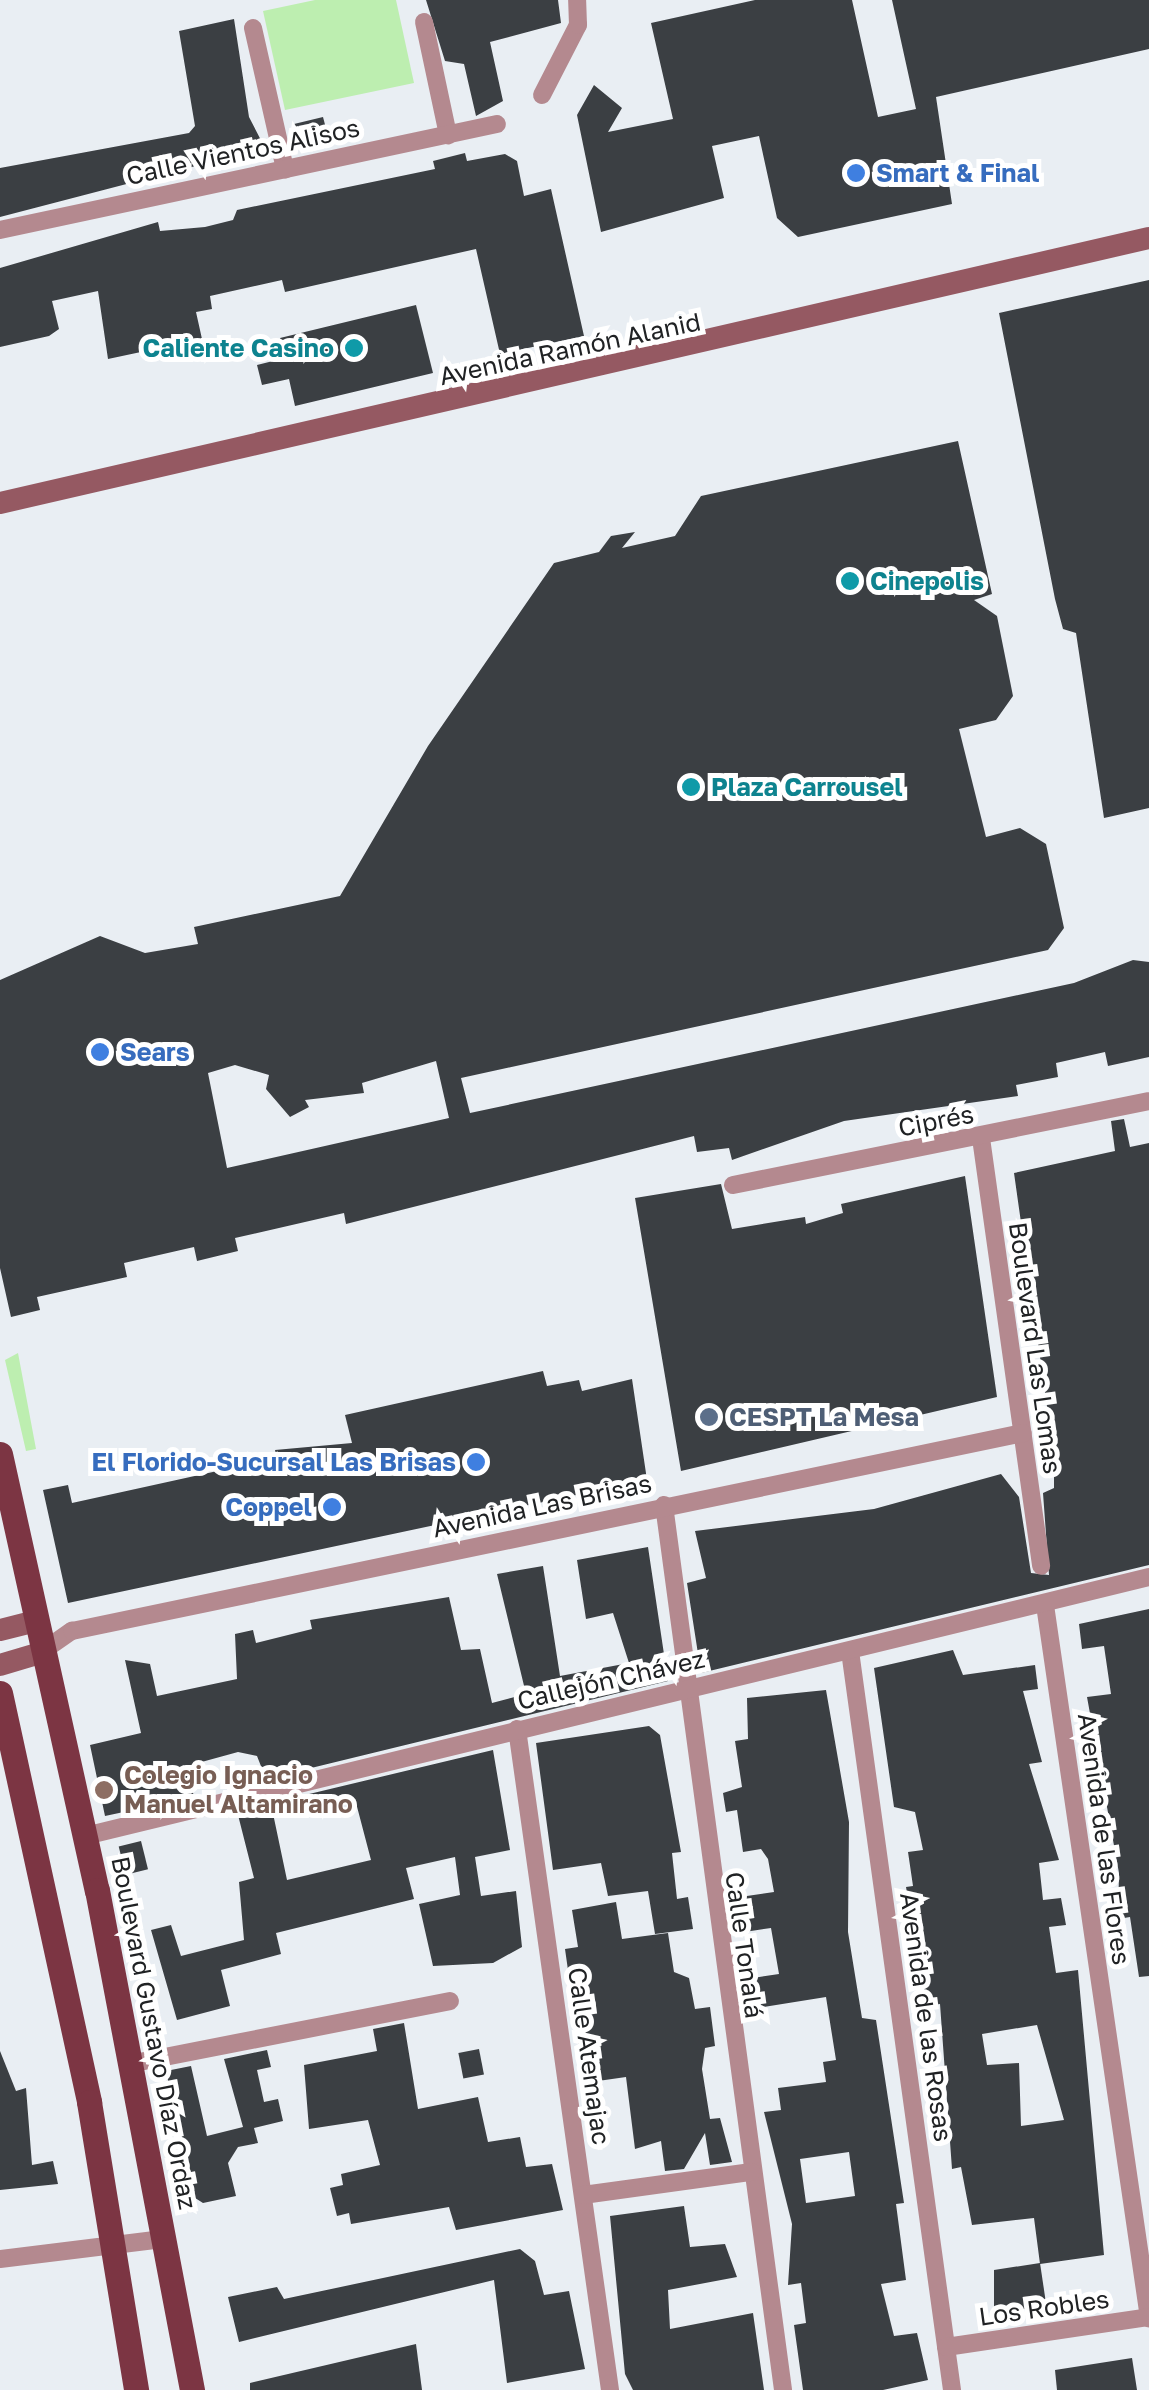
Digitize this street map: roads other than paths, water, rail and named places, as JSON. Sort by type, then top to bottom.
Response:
[{"type":"main road","name":"Boulevard Gustavo Díaz Ordaz","points":[[0,1454],[33,1622],[84,1836],[192,2390]]},
{"type":"main road","points":[[0,1693],[114,2246],[136,2390]]},
{"type":"street","points":[[542,95],[578,25],[577,0]]},
{"type":"street","points":[[424,22],[448,135]]},
{"type":"street","points":[[253,28],[286,169]]},
{"type":"street","name":"Calle Vientos Alisos","points":[[0,230],[496,124]]},
{"type":"street","name":"Avenida Ramón Alanid","points":[[0,503],[1149,238]]},
{"type":"street","name":"Ciprés","points":[[732,1185],[1149,1102]]},
{"type":"street","name":"Boulevard Las Lomas","points":[[981,1138],[1041,1566]]},
{"type":"street","name":"Avenida Las Brisas","points":[[40,1653],[72,1632],[1023,1432]]},
{"type":"street","name":"Calle Tonalá","points":[[664,1505],[682,1688],[783,2390]]},
{"type":"street","name":"Callejón Chávez","points":[[84,1836],[682,1688],[1045,1605],[1149,1576]]},
{"type":"street","name":"Avenida de las Flores","points":[[1045,1605],[1149,2318]]},
{"type":"street","points":[[0,1630],[33,1622]]},
{"type":"street","name":"Avenida Las Brisas","points":[[33,1622],[72,1632]]},
{"type":"street","name":"Avenida de las Rosas","points":[[850,1652],[952,2390]]},
{"type":"street","points":[[0,1666],[40,1653]]},
{"type":"street","name":"Calle Atemajac","points":[[516,1728],[610,2390]]},
{"type":"street","points":[[129,2064],[450,2001]]},
{"type":"street","points":[[584,2195],[751,2172]]},
{"type":"street","points":[[0,2259],[163,2239]]},
{"type":"street","name":"Los Robles","points":[[946,2348],[1149,2318]]},
{"type":"place","name":"Smart & Final","points":[[856,173]]},
{"type":"place","name":"Caliente Casino","points":[[354,348]]},
{"type":"place","name":"Cinepolis","points":[[850,581]]},
{"type":"place","name":"Plaza Carrousel","points":[[691,787]]},
{"type":"place","name":"Sears","points":[[100,1052]]},
{"type":"place","name":"CESPT La Mesa","points":[[709,1417]]},
{"type":"place","name":"El Florido-Sucursal Las Brisas","points":[[476,1462]]},
{"type":"place","name":"Coppel","points":[[332,1507]]},
{"type":"place","name":"Colegio Ignacio Manuel Altamirano","points":[[104,1790]]}]
